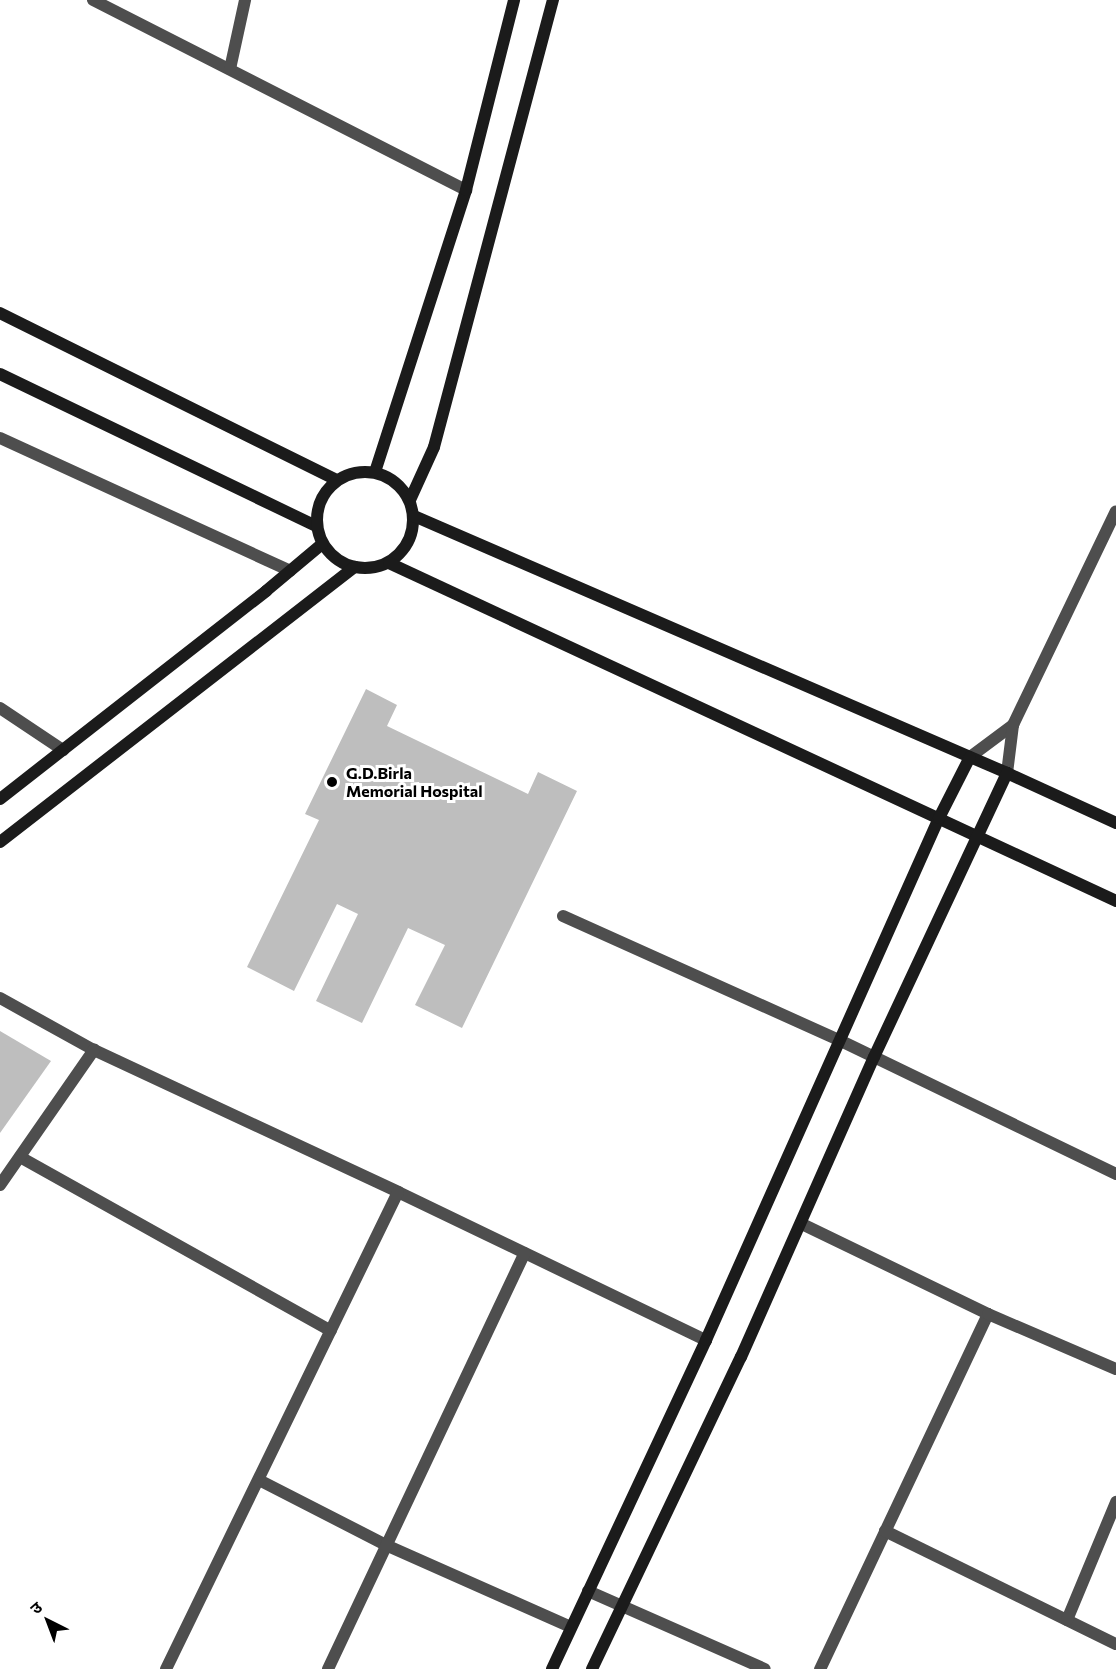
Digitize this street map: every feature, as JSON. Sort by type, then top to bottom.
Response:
[{"type":"street","points":[[93,0],[465,190]]},
{"type":"street","points":[[230,69],[245,0]]},
{"type":"street","points":[[375,472],[465,190],[514,0]]},
{"type":"street","points":[[410,500],[434,447],[553,0]]},
{"type":"street","points":[[0,313],[336,480]]},
{"type":"street","points":[[0,374],[316,526]]},
{"type":"street","points":[[0,438],[290,571]]},
{"type":"street","points":[[354,472],[375,472],[396,482],[410,500],[414,516],[408,543],[389,563],[362,569],[339,562],[321,544],[316,526],[320,500],[336,480],[354,472]]},
{"type":"street","points":[[592,1669],[741,1357],[802,1224],[874,1057],[979,837],[1007,773],[1013,725],[1113,528],[1116,511]]},
{"type":"street","points":[[414,516],[1007,773],[1116,823]]},
{"type":"street","points":[[0,799],[290,571],[321,544]]},
{"type":"street","points":[[389,563],[1116,901]]},
{"type":"street","points":[[0,842],[355,567]]},
{"type":"street","points":[[0,708],[63,750]]},
{"type":"street","points":[[552,1669],[706,1340],[939,818],[970,757],[1013,725]]},
{"type":"street","points":[[563,916],[874,1057],[1116,1174]]},
{"type":"street","points":[[0,998],[94,1050],[398,1192],[706,1340]]},
{"type":"street","points":[[0,1185],[94,1050]]},
{"type":"street","points":[[20,1157],[331,1331]]},
{"type":"street","points":[[166,1669],[398,1192]]},
{"type":"street","points":[[802,1224],[988,1314],[1116,1369]]},
{"type":"street","points":[[328,1669],[525,1253]]},
{"type":"street","points":[[820,1669],[988,1314]]},
{"type":"street","points":[[259,1480],[388,1546],[571,1627]]},
{"type":"street","points":[[1067,1620],[1116,1502]]},
{"type":"street","points":[[885,1531],[1116,1644]]},
{"type":"street","points":[[588,1591],[765,1669]]},
{"type":"building","points":[[366,689],[397,705],[387,726],[528,794],[538,772],[577,791],[462,1028],[415,1005],[445,945],[408,928],[362,1023],[316,1001],[358,914],[337,904],[294,991],[247,967],[319,820],[305,814]]},
{"type":"building","points":[[0,1031],[51,1061],[0,1133]]},
{"type":"place","name":"G.D.Birla Memorial Hospital","points":[[332,782]]}]
